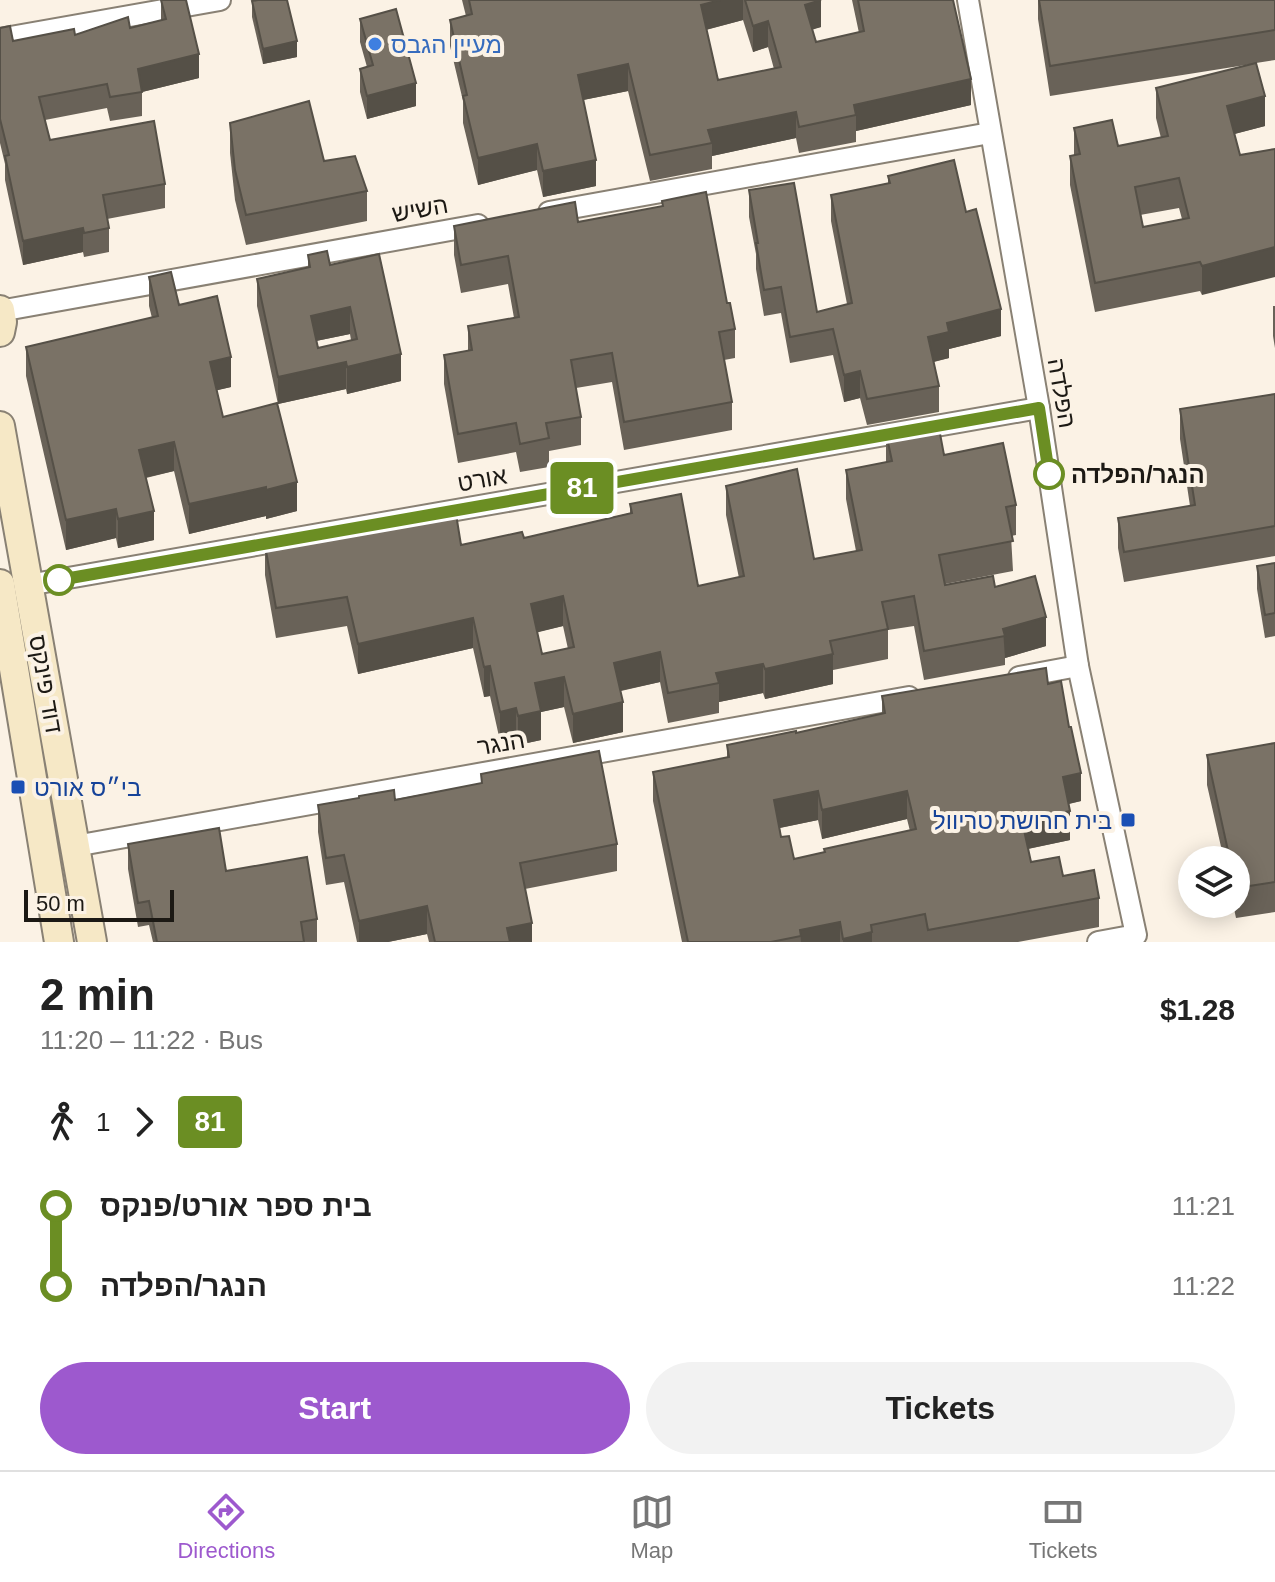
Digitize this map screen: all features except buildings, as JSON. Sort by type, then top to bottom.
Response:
[{"type":"street","points":[[0,39],[220,0]]},
{"type":"street","name":"הפלדה","points":[[968,0],[1039,408],[1078,666],[1136,935],[1098,942]]},
{"type":"street","points":[[534,215],[990,133]]},
{"type":"street","name":"השיש","points":[[0,310],[503,220]]},
{"type":"street","points":[[0,310],[0,332]]},
{"type":"street","name":"אורט","points":[[10,588],[1039,408]]},
{"type":"street","name":"דוד פינקס","points":[[0,426],[10,588],[75,846],[92,942]]},
{"type":"street","points":[[0,584],[10,588],[59,942]]},
{"type":"street","points":[[1000,680],[1078,666]]},
{"type":"street","name":"הנגר","points":[[75,846],[922,694]]},
{"type":"bus line","name":"81","points":[[59,580],[1039,408],[1049,474]]},
{"type":"place","name":"מעיין הגבס","points":[[375,44]]},
{"type":"place","name":"הנגר/הפלדה","points":[[1049,474]]},
{"type":"place","name":"בי״ס אורט","points":[[18,787]]},
{"type":"place","name":"בית חרושת טריוול","points":[[1128,820]]}]
